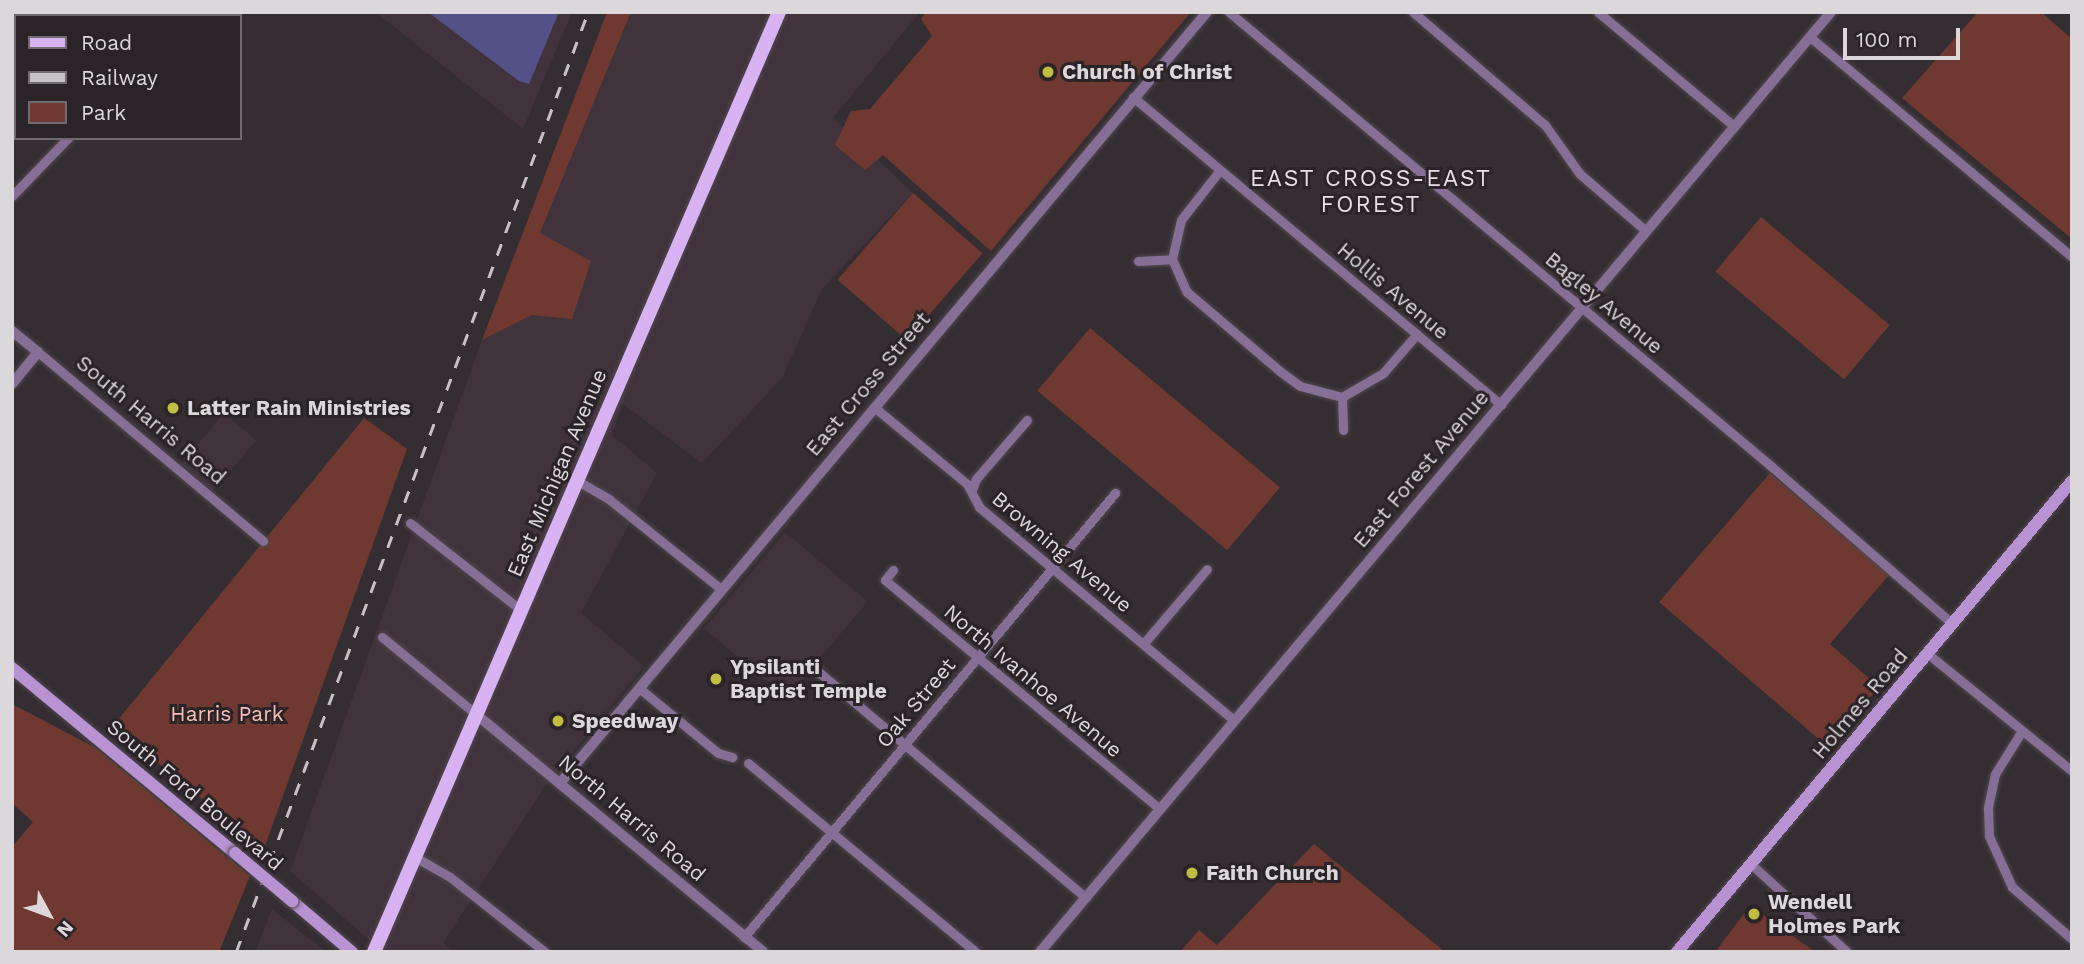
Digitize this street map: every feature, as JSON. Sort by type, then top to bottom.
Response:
[{"type":"main road","name":"East Michigan Avenue","points":[[374,952],[779,12]]},
{"type":"main road","name":"Holmes Road","points":[[1677,952],[2072,481]]},
{"type":"main road","name":"South Ford Boulevard","points":[[12,667],[349,949]]},
{"type":"street","name":"East Cross Street","points":[[560,783],[720,588],[1207,12]]},
{"type":"street","name":"Bagley Avenue","points":[[1229,12],[1574,300],[1580,310],[1771,466],[1953,624]]},
{"type":"street","points":[[1413,12],[1530,110],[1580,174],[1646,231]]},
{"type":"street","points":[[1598,12],[1734,126]]},
{"type":"street","name":"East Forest Avenue","points":[[1040,952],[1831,12]]},
{"type":"street","points":[[1810,37],[2072,257]]},
{"type":"street","name":"Hollis Avenue","points":[[1133,97],[1501,405]]},
{"type":"street","points":[[12,196],[66,140]]},
{"type":"street","points":[[1220,170],[1181,220],[1172,259],[1186,292],[1281,372],[1300,386],[1342,397],[1383,373],[1417,334]]},
{"type":"street","points":[[1138,261],[1172,259]]},
{"type":"street","name":"South Harris Road","points":[[12,331],[263,541]]},
{"type":"street","points":[[12,384],[38,352]]},
{"type":"street","points":[[1342,397],[1343,430]]},
{"type":"street","name":"Browning Avenue","points":[[874,407],[972,490],[979,507],[1234,720]]},
{"type":"street","points":[[972,490],[976,479],[1027,421]]},
{"type":"street","points":[[576,480],[610,500],[720,588]]},
{"type":"street","name":"Oak Street","points":[[744,937],[1115,493]]},
{"type":"street","points":[[410,523],[521,610]]},
{"type":"street","points":[[1143,643],[1207,569]]},
{"type":"street","name":"North Ivanhoe Avenue","points":[[893,570],[882,583],[978,658],[1160,810]]},
{"type":"street","points":[[382,637],[477,715]]},
{"type":"street","points":[[1928,654],[2020,734],[2072,772]]},
{"type":"street","points":[[814,668],[1086,898]]},
{"type":"street","points":[[639,688],[718,753],[732,757]]},
{"type":"street","name":"North Harris Road","points":[[477,715],[763,952]]},
{"type":"street","points":[[2020,734],[1992,784],[1989,836],[2012,887],[2072,939]]},
{"type":"street","points":[[748,763],[976,952]]},
{"type":"street","points":[[415,857],[450,877],[545,952]]},
{"type":"street","points":[[1751,864],[1847,952]]},
{"type":"shaded area","points":[[375,12],[572,12],[523,129]]},
{"type":"shaded area","points":[[428,12],[559,12],[529,84],[519,81]]},
{"type":"shaded area","points":[[631,12],[920,12],[833,118],[913,193],[822,289],[782,378],[702,463],[623,404],[612,435],[657,473],[581,613],[644,666],[546,785],[443,943],[453,952],[383,952],[290,871],[482,340],[532,315],[540,233]]},
{"type":"shaded area","points":[[224,413],[256,440],[213,491],[181,464]]},
{"type":"shaded area","points":[[785,532],[868,601],[787,698],[704,629]]},
{"type":"shaded area","points":[[272,909],[326,952],[255,952]]},
{"type":"green space","points":[[607,12],[631,12],[540,233],[591,261],[572,319],[532,315],[482,340]]},
{"type":"green space","points":[[926,12],[1191,12],[991,251],[883,155],[865,170],[835,145],[851,111],[870,109],[932,36],[921,19]]},
{"type":"green space","points":[[1978,12],[2041,12],[2072,39],[2072,239],[1902,98]]},
{"type":"green space","points":[[913,193],[982,253],[907,340],[838,280]]},
{"type":"green space","points":[[1761,217],[1890,325],[1844,379],[1715,271]]},
{"type":"green space","points":[[1090,328],[1280,487],[1227,550],[1037,391]]},
{"type":"green space","name":"Harris Park","points":[[364,418],[407,449],[264,849],[113,726]]},
{"type":"green space","points":[[1770,473],[1889,575],[1830,644],[1879,687],[1828,747],[1659,602]]},
{"type":"green space","points":[[12,704],[96,748],[250,876],[219,952],[12,952],[12,847],[33,822],[12,803]]},
{"type":"green space","points":[[1314,844],[1445,952],[1180,952],[1199,930],[1217,945]]},
{"type":"green space","points":[[1755,909],[1814,951],[1715,952],[1746,911]]},
{"type":"railway","points":[[236,952],[588,12]]},
{"type":"place","name":"Church of Christ","points":[[1048,72]]},
{"type":"place","name":"Latter Rain Ministries","points":[[173,408]]},
{"type":"place","name":"Ypsilanti Baptist Temple","points":[[716,679]]},
{"type":"place","name":"Speedway","points":[[558,721]]},
{"type":"place","name":"Faith Church","points":[[1192,873]]},
{"type":"place","name":"Wendell Holmes Park","points":[[1754,914]]},
{"type":"district","name":"EAST CROSS-EAST FOREST","points":[[1371,192]]}]
